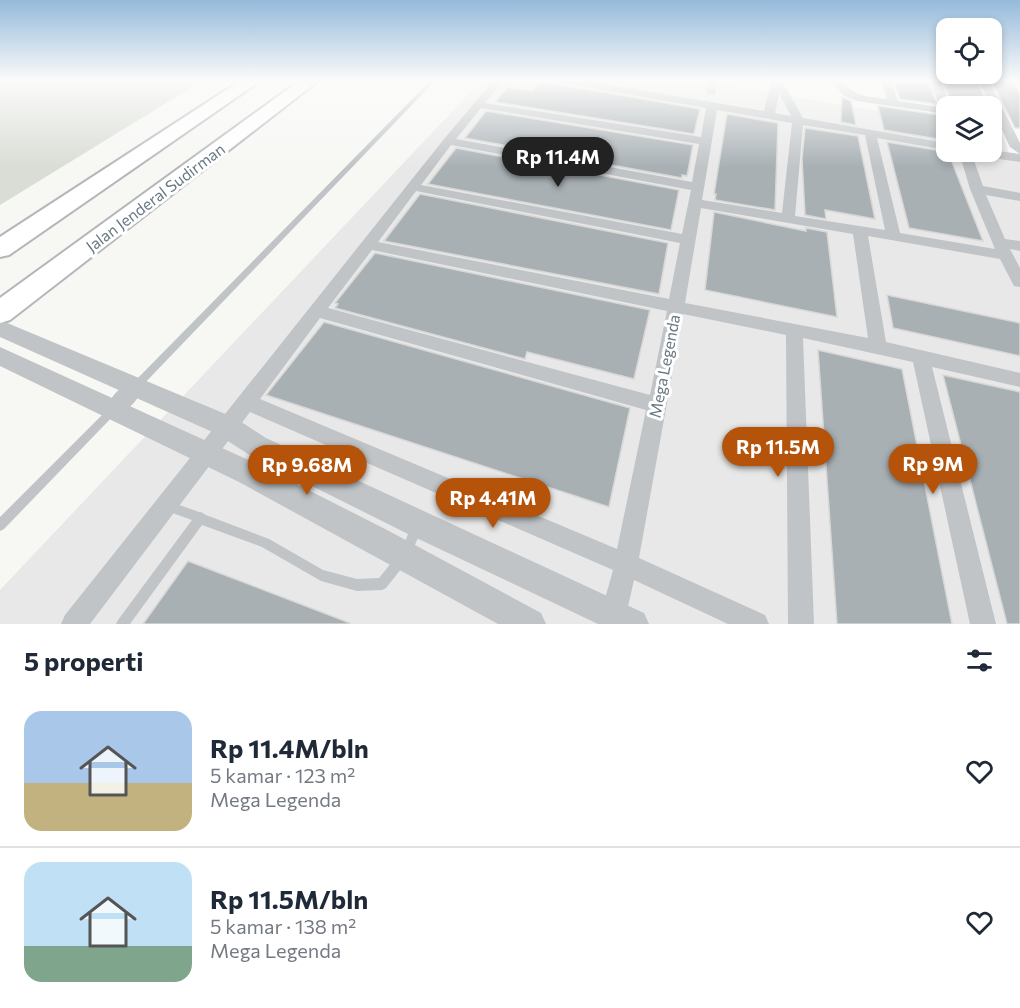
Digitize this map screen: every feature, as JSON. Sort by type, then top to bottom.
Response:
[{"type":"highway","points":[[0,249],[208,110]]},
{"type":"highway","name":"Jalan Jenderal Sudirman","points":[[0,313],[271,110]]},
{"type":"street","points":[[80,621],[164,505],[448,141],[475,110]]},
{"type":"street","points":[[511,110],[707,142]]},
{"type":"street","name":"Mega Legenda","points":[[619,621],[626,564],[707,142],[710,110]]},
{"type":"street","points":[[750,110],[936,144]]},
{"type":"street","points":[[769,115],[770,110]]},
{"type":"street","points":[[788,219],[798,119],[793,110]]},
{"type":"street","points":[[999,110],[1016,147],[1020,150]]},
{"type":"street","points":[[870,133],[894,237]]},
{"type":"street","points":[[448,141],[697,195],[788,219],[894,237],[1003,249],[1020,246]]},
{"type":"street","points":[[1002,155],[1020,158]]},
{"type":"street","points":[[968,162],[977,189],[1020,282]]},
{"type":"street","points":[[414,187],[688,240]]},
{"type":"street","points":[[977,189],[1020,196]]},
{"type":"street","points":[[860,231],[878,347]]},
{"type":"street","points":[[368,245],[878,347],[1020,380]]},
{"type":"street","points":[[316,311],[657,405]]},
{"type":"street","points":[[0,328],[226,426],[257,446],[619,621]]},
{"type":"street","points":[[794,331],[801,624]]},
{"type":"street","points":[[0,356],[248,473],[405,555],[530,624]]},
{"type":"street","points":[[921,357],[983,624]]},
{"type":"street","points":[[114,409],[136,386]]},
{"type":"street","points":[[245,401],[626,564],[756,624]]},
{"type":"lane","points":[[136,386],[405,110]]},
{"type":"lane","points":[[0,525],[114,409]]},
{"type":"lane","points":[[164,505],[265,543],[321,575],[357,585],[382,584],[405,555],[417,524]]},
{"type":"lane","points":[[122,624],[201,517]]},
{"type":"shaded area","points":[[0,110],[155,110],[0,205]]},
{"type":"shaded area","points":[[453,110],[872,110],[936,121],[936,162],[1002,162],[1002,133],[1009,153],[1020,155],[1020,624],[0,624],[0,590]]},
{"type":"building","points":[[545,110],[700,110],[694,134]]},
{"type":"building","points":[[841,110],[853,110],[856,125],[841,122]]},
{"type":"building","points":[[879,110],[906,110],[936,115],[936,139],[884,130]]},
{"type":"building","points":[[1006,110],[1020,110],[1020,128],[1015,128]]},
{"type":"building","points":[[486,111],[693,145],[687,176],[682,175],[682,178],[465,138]]},
{"type":"building","points":[[727,114],[778,123],[775,210],[715,200],[716,194],[714,194]]},
{"type":"building","points":[[805,128],[858,136],[875,219],[825,210],[826,219],[805,215],[802,158]]},
{"type":"building","points":[[887,142],[936,150],[936,162],[952,162],[983,241],[909,228]]},
{"type":"building","points":[[456,148],[679,190],[671,230],[428,184]]},
{"type":"building","points":[[420,194],[668,243],[659,294],[384,241]]},
{"type":"building","points":[[714,212],[806,231],[806,228],[827,232],[837,317],[705,290]]},
{"type":"building","points":[[375,253],[650,310],[634,379],[527,352],[525,359],[335,308],[338,304],[335,303]]},
{"type":"building","points":[[887,295],[1020,323],[1020,356],[893,328]]},
{"type":"building","points":[[324,322],[630,408],[609,507],[266,395]]},
{"type":"building","points":[[818,350],[902,369],[952,624],[837,624]]},
{"type":"building","points":[[943,375],[1020,392],[1020,624],[1007,624]]},
{"type":"building","points":[[188,561],[350,623],[143,624]]}]
